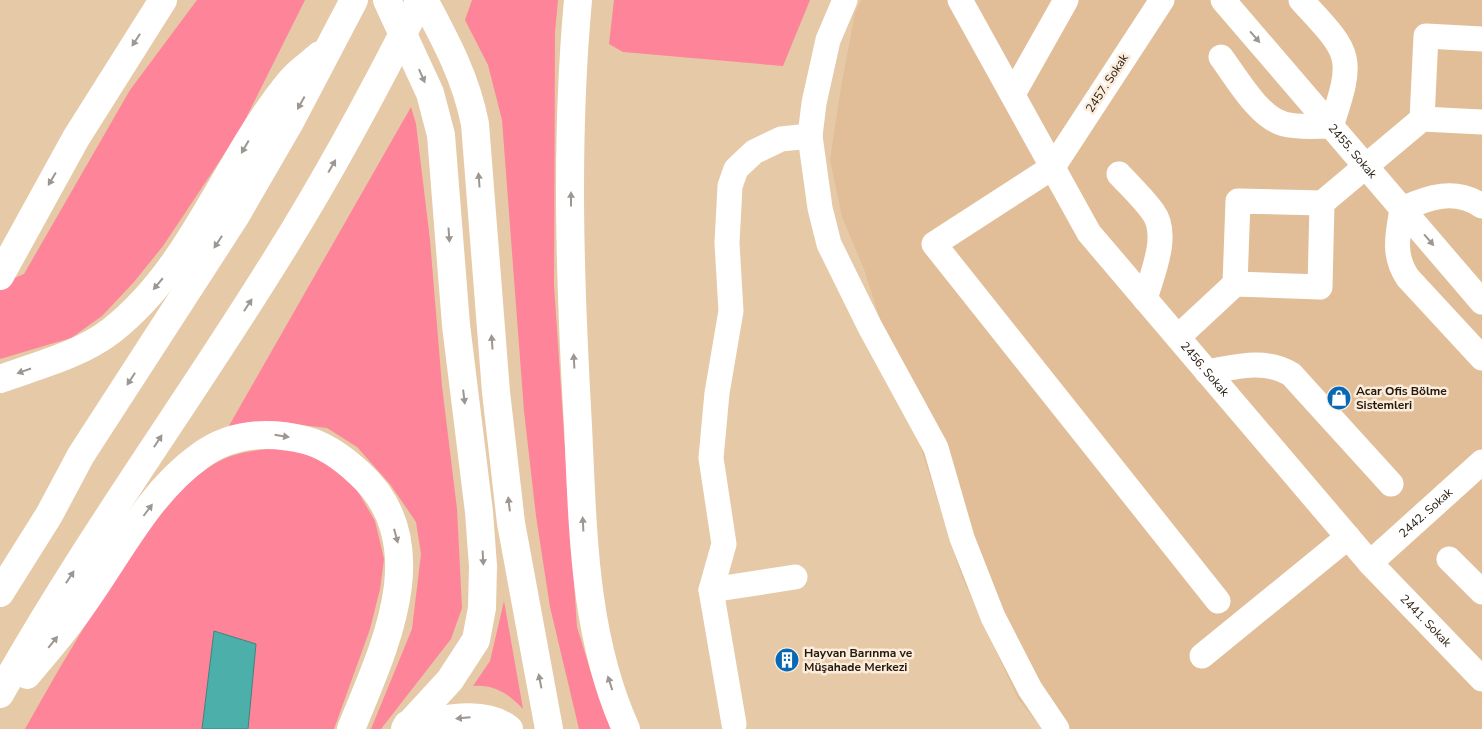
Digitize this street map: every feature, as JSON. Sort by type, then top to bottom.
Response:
[{"type":"main road","points":[[0,276],[71,146],[163,0]]},
{"type":"main road","points":[[0,593],[49,515],[81,455],[235,217],[333,44],[354,0]]},
{"type":"main road","points":[[387,0],[430,93],[441,135],[456,325],[479,512],[483,566],[482,608],[476,640],[450,680],[406,727]]},
{"type":"main road","points":[[0,694],[65,585],[268,273],[341,151],[420,0]]},
{"type":"main road","points":[[424,0],[447,44],[469,94],[475,124],[496,392],[512,523],[549,729]]},
{"type":"main road","points":[[578,0],[572,104],[572,314],[584,542],[589,596],[597,641],[626,729]]},
{"type":"main road","points":[[0,379],[74,352],[110,332],[139,307],[166,274],[223,186],[258,126],[290,81],[333,44]]},
{"type":"main road","points":[[0,707],[81,608],[173,478],[201,455],[250,435],[269,434],[318,444],[350,465],[372,484],[388,509],[398,542],[397,600],[386,639],[351,729]]},
{"type":"main road","points":[[406,727],[473,717],[499,721],[509,729]]},
{"type":"street","points":[[845,0],[828,40],[814,103],[810,136],[820,208],[829,244],[870,327],[936,448],[962,538],[982,592],[1030,689],[1057,729]]},
{"type":"street","name":"2456. Sokak","points":[[960,0],[1089,233],[1370,562]]},
{"type":"street","points":[[1013,94],[1066,0]]},
{"type":"street","name":"2457. Sokak","points":[[1053,167],[1162,0]]},
{"type":"street","name":"2455. Sokak","points":[[1223,0],[1482,302]]},
{"type":"street","points":[[1221,57],[1261,110],[1274,121],[1291,126],[1331,126],[1345,84],[1346,62],[1336,38],[1301,0]]},
{"type":"street","points":[[1422,119],[1426,36],[1482,39]]},
{"type":"street","points":[[1235,284],[1238,201],[1322,203],[1422,119],[1482,122]]},
{"type":"street","points":[[734,724],[711,590],[724,544],[711,458],[717,393],[731,311],[727,243],[730,186],[736,169],[760,148],[781,139],[810,136]]},
{"type":"street","points":[[1053,167],[934,244],[1218,600]]},
{"type":"street","points":[[1119,174],[1154,212],[1159,227],[1160,241],[1145,299]]},
{"type":"street","points":[[1482,206],[1470,199],[1444,195],[1430,196],[1402,209],[1397,249],[1402,269],[1482,358]]},
{"type":"street","points":[[1178,337],[1235,284],[1320,287],[1322,203]]},
{"type":"street","points":[[1207,372],[1248,364],[1262,364],[1290,374],[1391,484]]},
{"type":"street","name":"2442. Sokak","points":[[1370,562],[1482,462]]},
{"type":"street","points":[[1202,656],[1348,537]]},
{"type":"street","points":[[1449,559],[1482,592]]},
{"type":"street","name":"2441. Sokak","points":[[1370,562],[1482,679]]},
{"type":"street","points":[[711,590],[794,577]]},
{"type":"shaded area","points":[[197,0],[305,0],[239,132],[163,246],[134,282],[102,316],[71,338],[0,359],[0,284],[24,274],[130,90]]},
{"type":"shaded area","points":[[472,0],[558,0],[555,32],[554,285],[577,627],[593,679],[614,729],[579,729],[550,607],[536,516],[524,411],[502,120],[488,65],[465,20]]},
{"type":"shaded area","points":[[614,0],[810,0],[783,66],[623,52],[609,44]]},
{"type":"shaded area","points":[[861,0],[1482,0],[1482,729],[1043,729],[1018,699],[962,577],[864,269],[842,217],[830,160],[855,13]]},
{"type":"shaded area","points":[[411,107],[416,124],[430,240],[442,386],[457,509],[462,608],[451,639],[381,729],[371,729],[412,629],[421,554],[416,522],[390,484],[357,447],[327,428],[266,421],[226,431]]},
{"type":"shaded area","points":[[280,448],[314,455],[336,469],[357,490],[375,521],[384,559],[380,589],[370,629],[334,729],[248,729],[256,645],[214,631],[202,729],[25,729],[116,577],[176,495],[198,475],[219,461],[244,453]]},
{"type":"shaded area","points":[[504,601],[523,709],[501,691],[494,688],[473,686],[490,661]]},
{"type":"water","points":[[214,631],[256,644],[248,729],[202,729]]},
{"type":"place","name":"Acar Ofis Bölme Sistemleri","points":[[1339,398]]},
{"type":"place","name":"Hayvan Barınma ve Müşahade Merkezi","points":[[787,660]]}]
